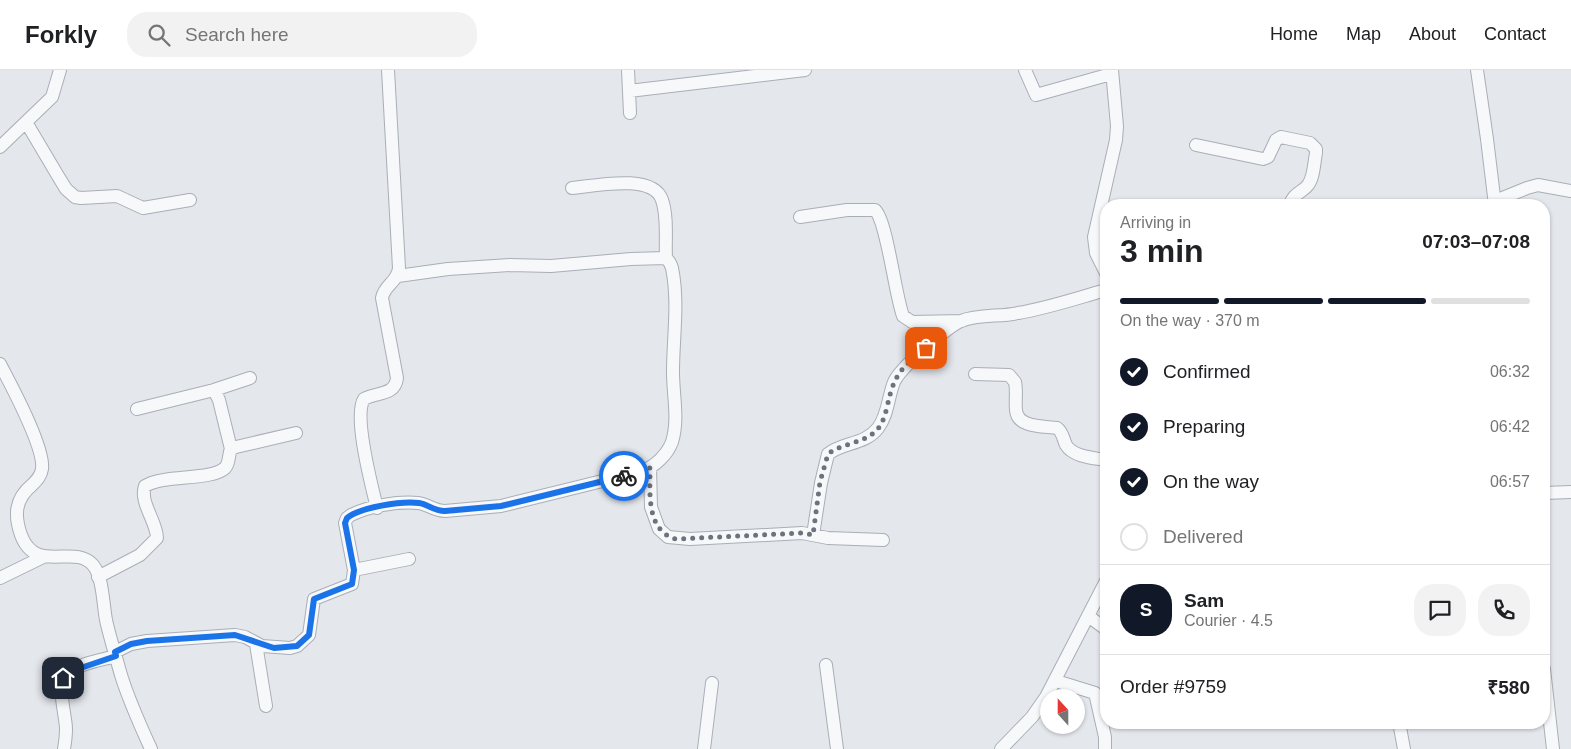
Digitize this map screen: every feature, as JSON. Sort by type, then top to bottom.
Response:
[{"type":"street","points":[[0,147],[52,97],[60,70]]},
{"type":"street","points":[[377,508],[365,451],[360,410],[364,399],[386,392],[396,384],[382,298],[383,293],[398,276],[399,268],[388,70]]},
{"type":"street","points":[[628,70],[630,113]]},
{"type":"street","points":[[629,91],[805,70]]},
{"type":"street","points":[[1026,70],[1036,95],[1111,72],[1117,126],[1116,140],[1103,199]]},
{"type":"street","points":[[1476,70],[1494,199]]},
{"type":"street","points":[[26,122],[66,190],[74,196],[81,198],[117,196],[143,208],[190,200]]},
{"type":"street","points":[[1196,146],[1263,159],[1268,157],[1276,140],[1281,137],[1310,143],[1316,149],[1311,179],[1308,185],[1292,199]]},
{"type":"street","points":[[64,749],[66,730],[62,688],[63,678],[69,672],[79,667],[116,654],[131,644],[220,635],[245,637],[256,644],[274,648],[297,646],[309,635],[314,599],[352,584],[354,570],[345,523],[347,518],[358,512],[419,503],[436,511],[501,506],[650,468],[664,454],[671,443],[675,428],[673,374],[675,302],[672,268],[666,258],[662,200],[652,187],[641,183],[572,188]]},
{"type":"street","points":[[1504,199],[1538,185],[1571,191]]},
{"type":"street","points":[[800,217],[846,210],[875,210],[880,214],[903,316],[912,322],[962,321],[1028,311],[1100,292]]},
{"type":"street","points":[[1100,211],[1094,237],[1096,253],[1100,261]]},
{"type":"street","points":[[398,276],[448,269],[510,264],[551,266],[641,258],[666,258]]},
{"type":"street","points":[[813,535],[820,482],[828,454],[860,441],[877,430],[882,422],[894,382],[901,370],[962,321]]},
{"type":"street","points":[[0,364],[31,429],[42,462],[42,472],[38,480],[20,497],[16,507],[21,536],[34,553],[44,557],[80,558],[92,564],[104,596],[107,621],[131,703],[151,749]]},
{"type":"street","points":[[975,374],[1009,376],[1015,382],[1016,413],[1021,421],[1030,425],[1057,428],[1062,433],[1070,450],[1075,454],[1100,459]]},
{"type":"street","points":[[137,409],[214,390],[250,378]]},
{"type":"street","points":[[98,577],[140,555],[158,538],[143,494],[145,486],[157,481],[207,474],[222,470],[228,464],[231,450],[219,400],[214,390]]},
{"type":"street","points":[[231,450],[296,433]]},
{"type":"street","points":[[650,468],[651,507],[659,529],[668,537],[676,539],[802,533],[828,538],[884,540]]},
{"type":"street","points":[[1550,493],[1571,492]]},
{"type":"street","points":[[0,578],[44,557]]},
{"type":"street","points":[[354,570],[409,560]]},
{"type":"street","points":[[1001,749],[1032,716],[1056,681],[1100,593]]},
{"type":"street","points":[[1088,616],[1100,625]]},
{"type":"street","points":[[256,644],[266,706]]},
{"type":"street","points":[[826,665],[837,749]]},
{"type":"street","points":[[1056,681],[1095,693],[1100,715]]},
{"type":"street","points":[[704,749],[712,683]]},
{"type":"street","points":[[1103,729],[1105,749]]},
{"type":"street","points":[[1400,729],[1404,749]]},
{"type":"street","points":[[1550,729],[1553,749]]},
{"type":"way so far","points":[[624,476],[650,468],[651,507],[659,529],[668,537],[690,539],[802,533],[813,535],[820,482],[828,454],[869,437],[877,430],[882,422],[894,382],[901,370],[926,348]]},
{"type":"route","points":[[63,678],[69,672],[79,667],[116,656],[115,652],[131,644],[147,641],[235,635],[245,637],[262,646],[290,648],[297,646],[309,635],[314,599],[347,587],[354,580],[354,570],[345,523],[347,518],[358,512],[389,505],[419,503],[436,511],[501,506],[624,476]]}]
